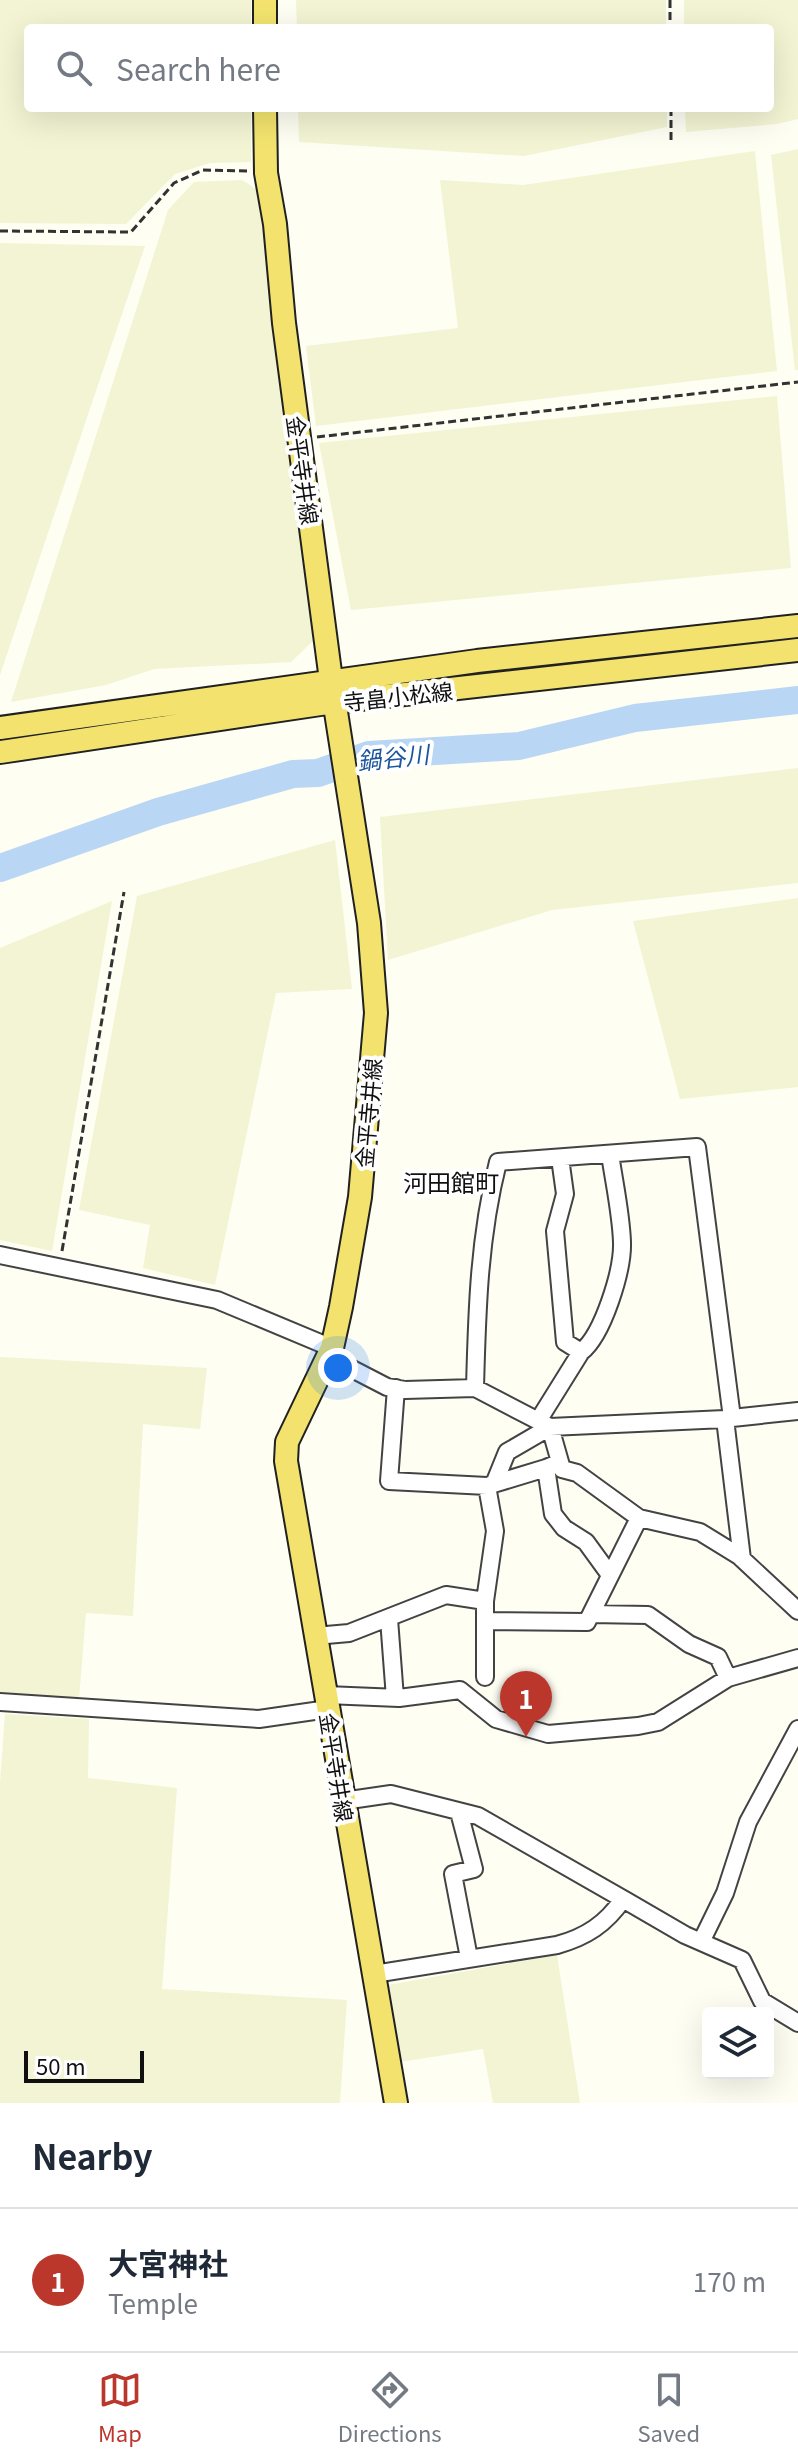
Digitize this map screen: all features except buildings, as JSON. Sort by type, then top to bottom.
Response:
[{"type":"main road","points":[[265,0],[265,24]]},
{"type":"main road","name":"金平寺井線","points":[[265,112],[266,173],[275,224],[332,691],[369,923],[376,1013],[360,1197],[330,1352],[287,1442],[286,1461],[396,2103]]},
{"type":"main road","name":"寺畠小松線","points":[[0,752],[332,691],[798,626]]},
{"type":"main road","name":"寺畠小松線","points":[[0,728],[332,691],[798,650]]},
{"type":"street","points":[[475,1388],[478,1271],[487,1208],[498,1162],[697,1147],[742,1559]]},
{"type":"street","points":[[481,1707],[488,1621],[485,1601],[495,1531],[490,1485],[507,1452],[544,1424],[581,1352],[592,1344],[613,1293],[623,1244],[610,1154]]},
{"type":"street","points":[[560,1158],[565,1194],[555,1231],[565,1342],[581,1352]]},
{"type":"street","points":[[0,1255],[217,1300],[330,1352],[396,1388],[475,1388],[544,1424],[728,1419],[798,1411]]},
{"type":"street","points":[[396,1388],[389,1481],[490,1485],[553,1465],[577,1473],[639,1518],[700,1532],[742,1559],[798,1611]]},
{"type":"street","points":[[544,1424],[553,1465],[553,1514],[564,1528],[586,1542],[610,1575]]},
{"type":"street","points":[[488,1621],[587,1622],[639,1518]]},
{"type":"street","points":[[315,1636],[349,1633],[446,1595],[485,1601]]},
{"type":"street","points":[[591,1614],[648,1615],[689,1644],[718,1657],[728,1678]]},
{"type":"street","points":[[389,1619],[395,1698]]},
{"type":"street","points":[[460,1690],[515,1727],[548,1734],[638,1726],[658,1722],[728,1678],[798,1658]]},
{"type":"street","points":[[0,1702],[259,1719],[327,1702],[460,1690],[485,1677]]},
{"type":"street","points":[[702,1940],[725,1893],[748,1822],[798,1729]]},
{"type":"street","points":[[343,1801],[391,1794],[478,1816],[685,1935],[742,1960],[762,2001],[798,2023]]},
{"type":"street","points":[[459,1812],[474,1869],[453,1874],[469,1958]]},
{"type":"street","points":[[374,1974],[584,1938],[614,1913],[623,1899]]},
{"type":"path","points":[[670,0],[670,24]]},
{"type":"path","points":[[671,112],[671,142]]},
{"type":"path","points":[[0,231],[131,232],[174,183],[203,170],[266,173]]},
{"type":"path","points":[[299,439],[798,382]]},
{"type":"path","points":[[60,1265],[124,892]]},
{"type":"green space","points":[[0,0],[251,0],[251,24],[24,24],[24,112],[251,112],[251,162],[210,163],[175,174],[126,224],[0,223]]},
{"type":"green space","points":[[296,0],[666,0],[666,24],[297,24]]},
{"type":"green space","points":[[684,0],[798,0],[798,119],[777,124],[686,132],[685,112],[774,112],[774,24],[684,24]]},
{"type":"green space","points":[[298,112],[667,112],[667,127],[524,156],[299,142]]},
{"type":"green space","points":[[798,149],[798,370],[795,370],[771,155]]},
{"type":"green space","points":[[755,151],[777,371],[316,426],[306,346],[458,328],[440,180],[523,185]]},
{"type":"green space","points":[[242,180],[259,191],[314,640],[291,662],[154,669],[106,685],[11,702],[168,210],[194,182]]},
{"type":"green space","points":[[0,243],[145,246],[0,675]]},
{"type":"green space","points":[[777,396],[791,568],[351,610],[319,443]]},
{"type":"green space","points":[[798,768],[798,883],[552,910],[388,960],[380,817]]},
{"type":"green space","points":[[335,840],[352,989],[276,993],[215,1285],[143,1268],[150,1225],[79,1210],[137,896]]},
{"type":"green space","points":[[798,898],[798,1087],[680,1099],[633,921]]},
{"type":"green space","points":[[112,901],[52,1251],[0,1240],[0,948]]},
{"type":"green space","points":[[0,1357],[207,1368],[200,1429],[143,1424],[133,1616],[86,1613],[79,1699],[0,1694]]},
{"type":"green space","points":[[5,1714],[89,1719],[88,1778],[177,1788],[162,1989],[347,2000],[340,2103],[0,2103],[0,1783]]},
{"type":"green space","points":[[557,1955],[580,2103],[493,2103],[483,2049],[400,2062],[388,1985]]},
{"type":"waterway","name":"鍋谷川","points":[[0,868],[158,812],[293,774],[318,773],[369,755],[519,746],[635,718],[798,700]]},
{"type":"place","name":"大宮神社","points":[[526,1737]]},
{"type":"district","name":"河田館町","points":[[451,1181]]}]
